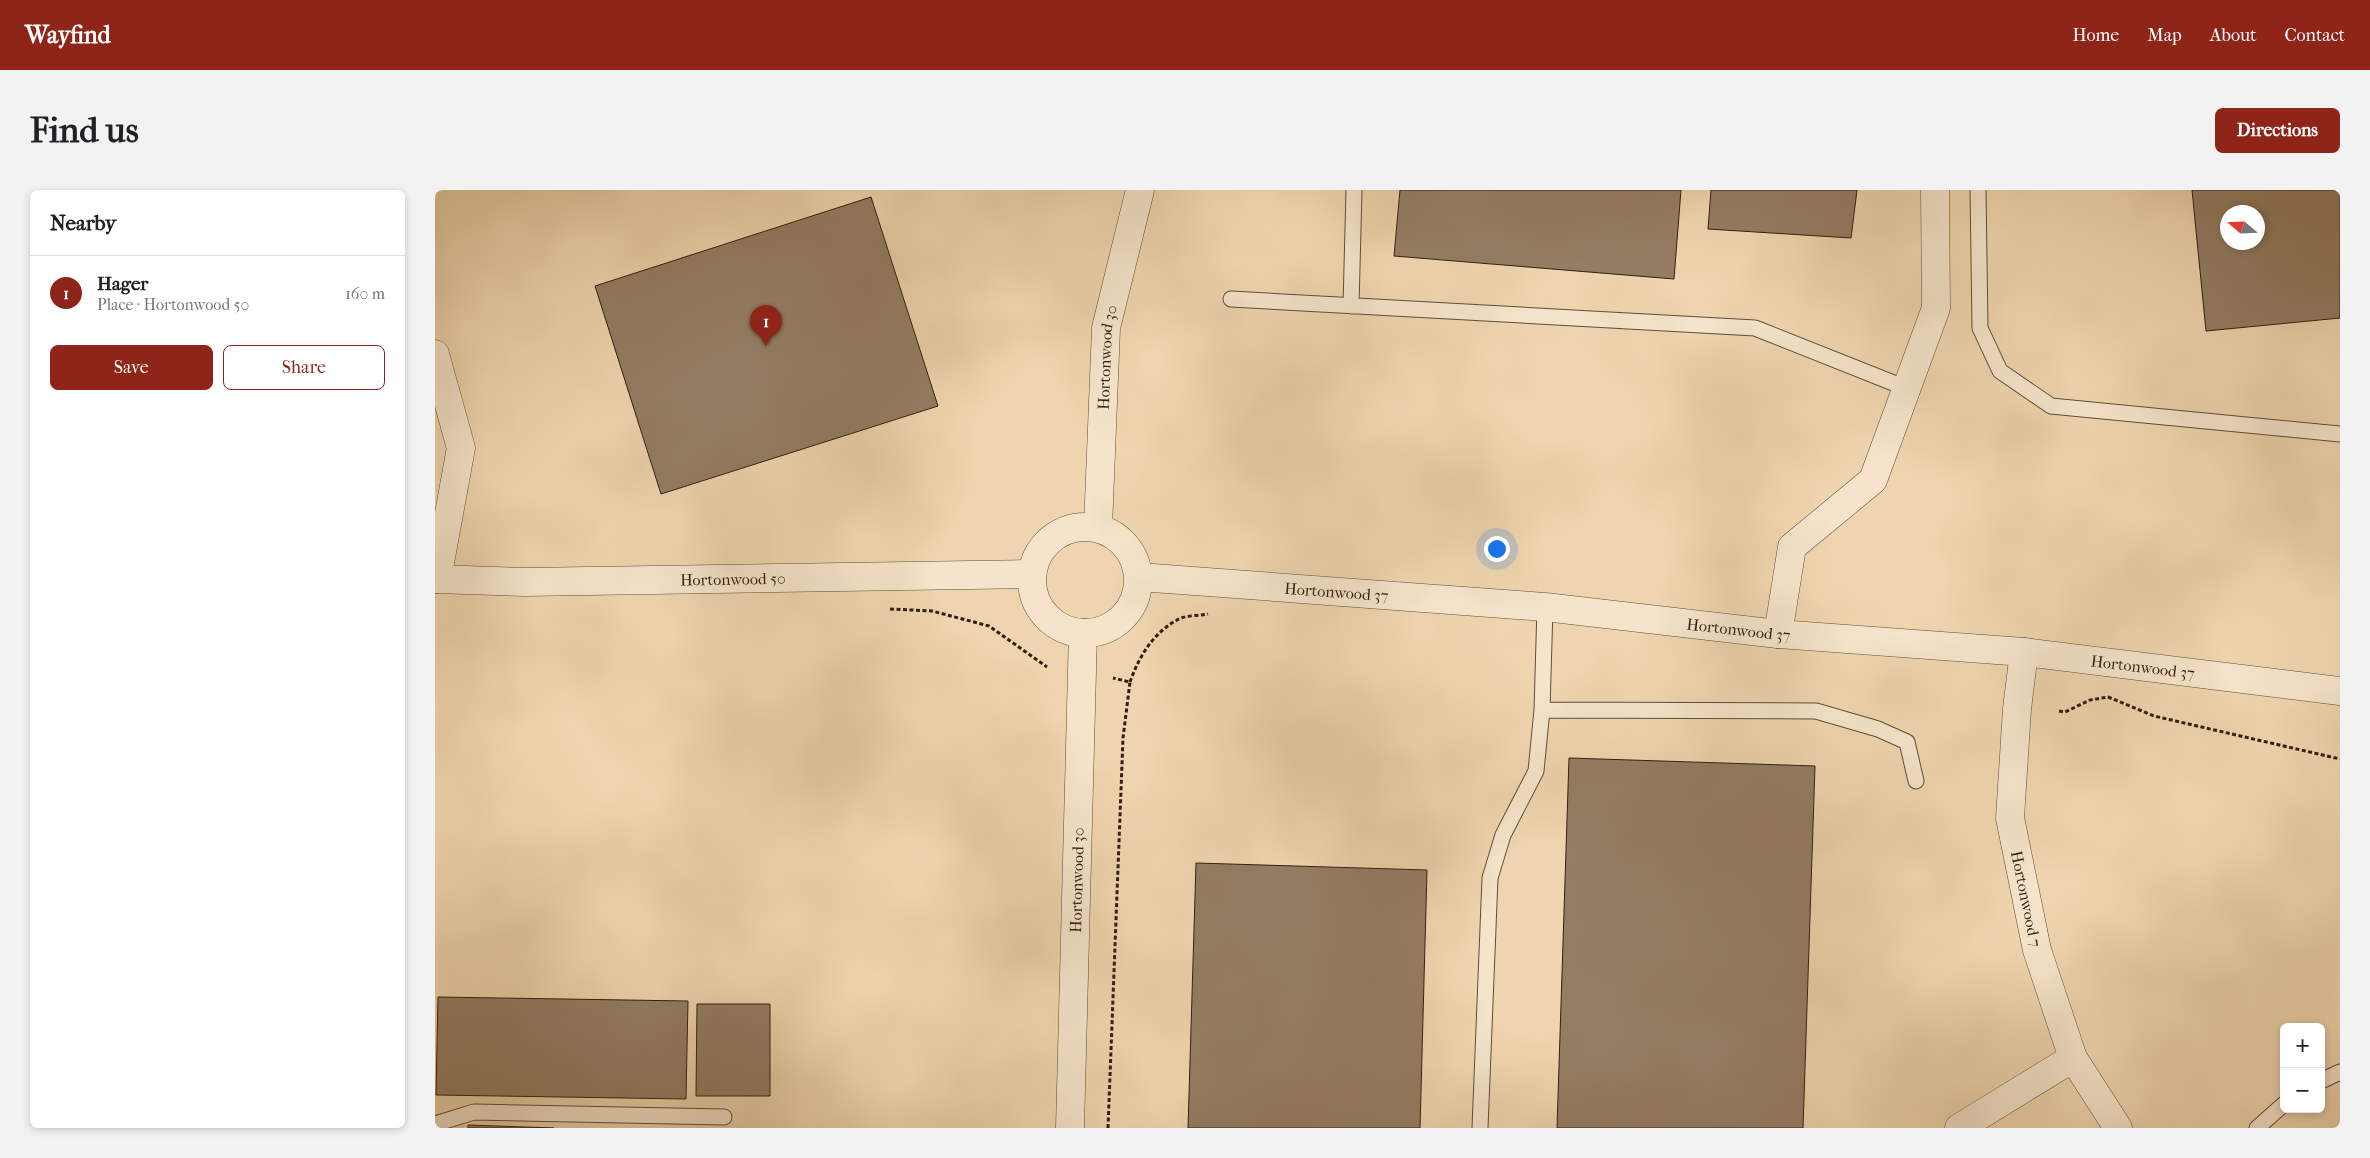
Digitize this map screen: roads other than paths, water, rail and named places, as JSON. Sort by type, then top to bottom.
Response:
[{"type":"street","name":"Hortonwood 30","points":[[1098,527],[1106,328],[1140,190]]},
{"type":"street","points":[[1778,634],[1792,547],[1873,480],[1936,308],[1935,190]]},
{"type":"street","points":[[435,354],[461,448],[436,579]]},
{"type":"street","points":[[1075,527],[1098,527],[1115,535],[1126,545],[1135,562],[1139,576],[1136,595],[1128,612],[1121,620],[1105,630],[1083,633],[1072,632],[1055,625],[1048,619],[1037,604],[1031,586],[1031,574],[1036,556],[1047,541],[1058,533],[1075,527]]},
{"type":"street","name":"Hortonwood 50","points":[[436,579],[525,582],[1031,574]]},
{"type":"street","name":"Hortonwood 37","points":[[1139,576],[1545,607],[1778,634],[2024,652],[2340,691]]},
{"type":"street","name":"Hortonwood 30","points":[[1070,1128],[1083,633]]},
{"type":"street","name":"Hortonwood 7","points":[[2024,652],[2017,709],[2009,818],[2037,950],[2073,1058],[2118,1128]]},
{"type":"street","points":[[1959,1128],[2073,1058]]},
{"type":"lane","points":[[1351,306],[1354,190]]},
{"type":"lane","points":[[1978,190],[1980,328],[2000,372],[2051,406],[2340,434]]},
{"type":"lane","points":[[1231,299],[1755,328],[1906,388]]},
{"type":"lane","points":[[1480,1128],[1490,878],[1503,834],[1536,771],[1542,710],[1545,607]]},
{"type":"lane","points":[[1542,710],[1816,711],[1878,729],[1907,742],[1916,781]]},
{"type":"lane","points":[[2325,1079],[2340,1072]]},
{"type":"lane","points":[[2257,1128],[2280,1108]]},
{"type":"lane","points":[[435,1124],[474,1112],[724,1117]]},
{"type":"place","name":"Hager","points":[[766,346]]}]
